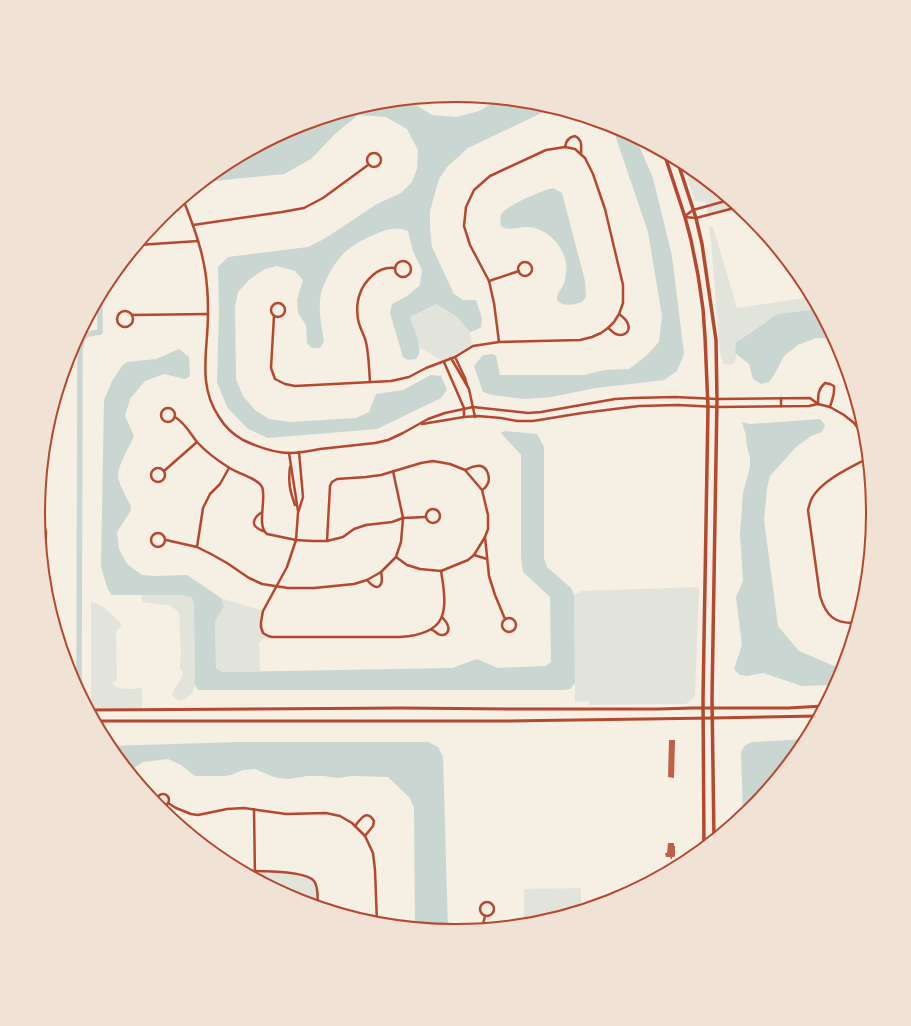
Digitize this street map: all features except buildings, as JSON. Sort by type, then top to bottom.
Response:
[{"type":"main road","points":[[666,160],[685,217],[698,275],[703,310],[708,398],[703,708],[704,840]]},
{"type":"main road","points":[[680,169],[696,218],[702,244],[716,340],[717,407],[713,707],[714,832]]},
{"type":"street","points":[[565,146],[570,137],[575,136],[581,140],[581,154]]},
{"type":"street","points":[[274,316],[284,314],[285,309],[281,304],[276,303],[271,308],[271,313],[274,316],[271,368],[275,379],[285,384],[295,386],[391,381],[409,377],[426,368],[455,357],[473,346],[499,342],[580,340],[600,333],[608,328],[619,314],[623,303],[623,285],[605,209],[593,174],[585,158],[575,149],[565,146],[546,150],[490,176],[474,190],[466,207],[464,226],[470,246],[488,281],[494,303],[499,342]]},
{"type":"street","points":[[376,153],[381,156],[382,158],[379,167],[374,168],[368,164],[367,160],[369,155],[376,153]]},
{"type":"street","points":[[193,225],[304,208],[323,198],[368,164]]},
{"type":"street","points":[[685,217],[693,210],[723,202]]},
{"type":"street","points":[[185,204],[204,261],[207,285],[208,314],[205,379],[208,397],[213,408],[229,430],[254,446],[272,451],[289,453],[375,443],[403,434],[428,419],[464,408],[473,407],[528,413],[616,399],[675,396],[717,399],[810,398],[818,404],[838,411],[856,426]]},
{"type":"street","points":[[685,217],[696,218],[731,209]]},
{"type":"street","points":[[146,244],[198,241]]},
{"type":"street","points":[[399,262],[404,262],[410,265],[411,270],[404,277],[397,274],[395,268],[399,262]]},
{"type":"street","points":[[527,262],[532,267],[532,271],[527,276],[523,276],[519,271],[519,266],[522,263],[527,262]]},
{"type":"street","points":[[370,382],[368,354],[365,337],[358,320],[357,305],[360,292],[366,281],[381,269],[395,268]]},
{"type":"street","points":[[488,281],[519,271]]},
{"type":"street","points":[[132,315],[133,319],[129,325],[122,325],[118,320],[119,314],[123,311],[128,311],[132,315],[208,314]]},
{"type":"street","points":[[608,328],[617,335],[626,333],[629,326],[628,322],[619,314]]},
{"type":"street","points":[[455,357],[469,389],[475,417]]},
{"type":"street","points":[[451,358],[469,389]]},
{"type":"street","points":[[444,362],[464,408],[464,417]]},
{"type":"street","points":[[818,404],[821,386],[825,383],[830,384],[834,386],[835,390],[830,407]]},
{"type":"street","points":[[781,398],[781,406]]},
{"type":"street","points":[[420,425],[464,417],[501,418],[533,422],[597,411],[639,406],[809,406],[818,404]]},
{"type":"street","points":[[175,417],[170,421],[166,421],[161,416],[165,409],[169,408],[173,410],[175,417],[186,426],[198,442],[213,457],[229,468],[258,482],[262,487],[262,526],[264,531]]},
{"type":"street","points":[[164,471],[198,442]]},
{"type":"street","points":[[299,452],[303,497],[298,513],[296,540],[287,567],[263,610],[260,622],[260,627],[263,633],[272,637],[413,636],[422,634],[432,630],[442,617],[445,592],[441,572]]},
{"type":"street","points":[[289,453],[291,464],[288,479],[291,494],[298,513]]},
{"type":"street","points":[[327,541],[330,486],[332,482],[393,472],[421,463],[433,461],[450,464],[465,470],[482,490],[488,515],[488,529],[485,537],[474,554],[468,560],[441,572],[407,565],[396,557]]},
{"type":"street","points":[[851,623],[836,620],[823,606],[820,596],[808,510],[811,499],[826,482],[862,461]]},
{"type":"street","points":[[465,470],[479,466],[483,467],[487,471],[489,481],[487,486],[482,490]]},
{"type":"street","points":[[160,468],[164,471],[165,476],[163,480],[159,482],[152,480],[151,473],[154,469],[160,468]]},
{"type":"street","points":[[197,547],[203,508],[210,494],[220,484],[229,468]]},
{"type":"street","points":[[166,540],[197,547],[227,563],[249,578],[262,584],[288,588],[314,588],[354,584],[367,580],[381,572],[396,557],[401,542],[403,518],[393,472]]},
{"type":"street","points":[[431,509],[436,510],[440,516],[438,521],[434,524],[427,521],[425,517],[427,512],[431,509]]},
{"type":"street","points":[[262,512],[255,518],[254,521],[254,525],[258,529],[272,536],[312,541],[327,541],[343,536],[354,529],[366,525],[392,522],[403,518],[425,517]]},
{"type":"street","points":[[159,532],[163,534],[166,540],[164,545],[159,547],[154,546],[151,542],[153,535],[159,532]]},
{"type":"street","points":[[485,537],[489,576],[505,619]]},
{"type":"street","points":[[474,554],[487,559]]},
{"type":"street","points":[[367,580],[373,586],[377,587],[381,585],[381,572]]},
{"type":"street","points":[[432,630],[437,634],[446,634],[448,627],[447,623],[442,617]]},
{"type":"street","points":[[510,618],[515,621],[517,625],[513,632],[508,633],[502,629],[502,624],[505,619],[510,618]]},
{"type":"street","points":[[95,710],[393,708],[659,709],[818,706]]},
{"type":"street","points":[[102,721],[505,721],[812,716]]},
{"type":"street","points":[[159,796],[163,794],[167,795],[169,800],[168,803],[176,808],[198,815],[238,808],[286,814],[326,813],[340,816],[355,826],[365,836],[373,853],[377,916]]},
{"type":"street","points":[[254,809],[255,871],[310,877],[315,882],[317,887],[318,900]]},
{"type":"street","points":[[355,826],[363,816],[367,814],[371,816],[374,820],[373,826],[365,836]]},
{"type":"street","points":[[485,902],[489,902],[493,905],[494,911],[489,916],[485,916],[480,907],[485,902]]},
{"type":"street","points":[[483,923],[485,916]]},
{"type":"shaded area","points":[[491,104],[544,112],[468,148],[447,167],[439,179],[430,211],[432,247],[454,294],[463,300],[476,300],[482,318],[481,327],[476,330],[470,332],[456,316],[436,304],[410,318],[418,339],[419,350],[416,359],[408,360],[403,357],[390,313],[392,304],[407,296],[420,285],[422,270],[413,251],[408,231],[404,229],[396,228],[380,232],[367,238],[353,246],[336,262],[321,293],[320,311],[324,341],[320,348],[312,348],[307,343],[306,325],[298,313],[297,300],[303,280],[295,271],[277,266],[265,269],[250,279],[238,292],[235,307],[236,379],[243,396],[255,410],[269,419],[290,422],[356,418],[369,412],[376,394],[403,390],[431,375],[441,376],[447,390],[441,398],[377,429],[268,438],[248,429],[227,407],[217,382],[219,311],[218,267],[228,257],[308,247],[324,239],[377,204],[401,193],[412,182],[417,169],[418,150],[407,129],[386,117],[358,115],[335,134],[311,159],[284,174],[214,181],[250,157],[298,134],[349,116],[375,110],[415,105],[432,115],[456,117],[479,111]]},
{"type":"shaded area","points":[[615,135],[639,146],[653,178],[672,256],[684,354],[677,371],[664,380],[596,388],[551,397],[524,399],[492,395],[483,392],[474,366],[483,355],[493,354],[496,356],[500,375],[584,375],[605,370],[629,369],[646,356],[659,342],[662,316],[648,232]]},
{"type":"shaded area","points":[[686,174],[731,209],[709,215],[705,202],[695,201]]},
{"type":"shaded area","points":[[553,188],[562,193],[585,281],[586,297],[582,302],[576,304],[562,304],[557,300],[558,294],[565,280],[566,262],[557,243],[547,234],[535,228],[525,227],[507,229],[501,226],[501,214],[511,206],[526,198]]},
{"type":"shaded area","points":[[710,226],[713,227],[737,308],[805,298],[812,310],[777,314],[736,342],[736,359],[734,364],[729,365],[724,364],[720,353],[709,230]]},
{"type":"shaded area","points":[[436,304],[456,316],[470,332],[472,346],[442,361],[421,348],[410,318]]},
{"type":"shaded area","points":[[812,310],[827,339],[816,338],[798,345],[784,356],[769,382],[761,384],[753,379],[749,364],[735,353],[736,342],[777,314]]},
{"type":"shaded area","points":[[179,349],[189,357],[190,376],[185,379],[164,374],[145,381],[130,399],[125,416],[134,436],[122,461],[118,472],[118,477],[121,487],[131,506],[130,512],[117,532],[119,549],[127,564],[142,575],[187,575],[221,598],[224,606],[215,622],[216,668],[222,672],[452,668],[477,659],[498,668],[546,666],[551,662],[550,597],[523,572],[521,558],[521,455],[501,433],[504,431],[537,434],[544,447],[544,558],[547,567],[571,588],[574,595],[575,683],[570,689],[198,690],[195,685],[194,603],[191,597],[181,595],[112,595],[108,590],[101,567],[104,400],[112,381],[122,366],[127,362],[156,359]]},
{"type":"shaded area","points":[[820,419],[825,425],[822,432],[811,436],[796,447],[770,476],[767,488],[764,520],[778,626],[799,651],[836,667],[828,685],[802,686],[763,673],[747,676],[740,675],[734,669],[742,645],[736,597],[743,581],[740,535],[743,493],[750,467],[750,457],[742,422],[750,424]]},
{"type":"shaded area","points":[[698,587],[695,696],[686,704],[590,705],[588,701],[575,702],[574,595],[582,591]]},
{"type":"shaded area","points":[[143,595],[191,596],[194,603],[195,685],[192,693],[183,700],[176,699],[172,694],[183,672],[180,668],[180,616],[178,611],[169,605],[144,602],[141,599]]},
{"type":"shaded area","points":[[221,598],[263,611],[260,619],[263,633],[268,636],[259,642],[260,671],[222,672],[216,668],[215,622],[224,606]]},
{"type":"shaded area","points":[[91,602],[103,607],[121,623],[121,626],[116,632],[117,680],[112,684],[122,689],[142,688],[142,710],[98,710],[91,702]]},
{"type":"shaded area","points":[[798,739],[764,784],[743,806],[741,753],[747,744],[753,742]]},
{"type":"shaded area","points":[[237,742],[428,742],[438,747],[443,757],[448,924],[415,921],[414,808],[410,798],[388,777],[352,776],[338,778],[307,776],[288,779],[271,776],[255,769],[243,770],[225,776],[195,776],[181,765],[168,759],[143,762],[134,768],[117,746]]},
{"type":"shaded area","points":[[255,872],[302,875],[308,877],[312,880],[316,887],[317,899],[298,892]]},
{"type":"shaded area","points":[[581,888],[581,904],[562,910],[524,918],[524,889]]},
{"type":"waterway","points":[[85,336],[100,332],[100,308]]},
{"type":"waterway","points":[[79,677],[80,351],[82,344]]}]
